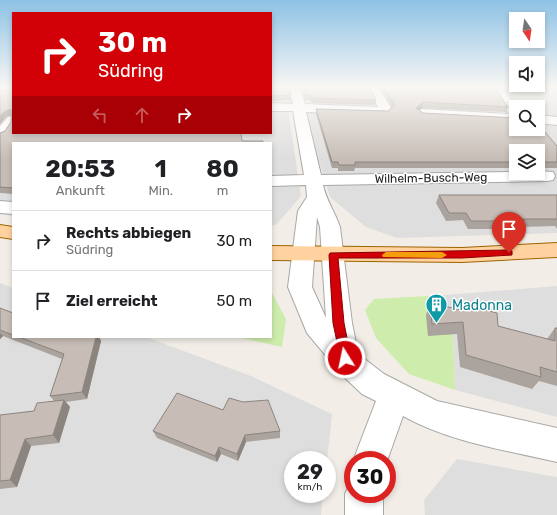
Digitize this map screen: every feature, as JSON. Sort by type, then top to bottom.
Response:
[{"type":"main road","points":[[0,231],[12,233]]},
{"type":"main road","points":[[272,253],[333,255],[462,255],[557,250]]},
{"type":"street","points":[[299,111],[315,189],[330,227],[338,323],[345,358]]},
{"type":"street","points":[[422,113],[509,118]]},
{"type":"street","points":[[545,120],[557,121]]},
{"type":"street","points":[[0,135],[12,121]]},
{"type":"street","name":"Wilhelm-Busch-Weg","points":[[272,181],[315,189],[547,176]]},
{"type":"street","points":[[315,189],[308,211],[302,254],[300,287],[316,326],[345,358],[373,384],[432,415],[475,427],[557,445]]},
{"type":"street","points":[[0,207],[12,208]]},
{"type":"street","points":[[373,451],[394,396]]},
{"type":"street","points":[[364,503],[364,515]]},
{"type":"shaded area","points":[[0,111],[12,111],[12,134],[272,134],[272,111],[290,111],[289,115],[301,196],[277,224],[272,226],[272,142],[12,142],[12,216],[0,214]]},
{"type":"shaded area","points":[[311,111],[509,128],[509,136],[545,136],[545,122],[557,123],[557,233],[397,238],[366,227],[330,197],[305,115]]},
{"type":"shaded area","points":[[415,111],[509,111],[509,116]]},
{"type":"shaded area","points":[[545,111],[557,111],[557,118],[545,117]]},
{"type":"shaded area","points":[[0,283],[12,288],[12,338],[149,338],[251,376],[332,414],[328,451],[284,451],[284,503],[322,503],[321,515],[0,515]]},
{"type":"shaded area","points":[[557,286],[557,417],[455,390],[453,336],[445,295]]},
{"type":"shaded area","points":[[457,459],[557,477],[557,515],[425,515],[424,500]]},
{"type":"green space","points":[[272,293],[286,319],[282,347],[242,338],[272,338]]},
{"type":"green space","points":[[445,295],[453,336],[455,390],[409,374],[376,338],[365,310],[374,299]]},
{"type":"building","points":[[0,111],[5,111],[0,116]]},
{"type":"building","points":[[12,111],[12,134],[241,134],[242,141],[263,142],[12,142],[12,188],[0,187],[0,133],[5,131],[11,122]]},
{"type":"building","points":[[317,111],[420,111],[423,113],[509,118],[509,136],[545,136],[545,132],[557,146],[557,162],[545,162],[545,144],[509,144],[509,162],[355,162],[355,165],[339,165],[338,162],[332,162]]},
{"type":"building","points":[[439,195],[557,195],[557,219],[471,221],[466,213],[449,213]]},
{"type":"building","points":[[430,303],[462,310],[461,304],[497,313],[498,326],[555,341],[555,328],[557,328],[557,372],[540,367],[541,377],[466,355],[463,322],[432,324]]},
{"type":"building","points":[[0,308],[12,313],[12,335],[0,330]]},
{"type":"building","points":[[22,338],[96,338],[82,392],[50,396],[64,354]]},
{"type":"building","points":[[177,393],[223,410],[229,398],[243,402],[268,400],[280,431],[245,435],[237,454],[219,447],[215,456],[153,431]]},
{"type":"building","points":[[64,400],[53,435],[25,439],[10,480],[0,481],[0,415],[34,411],[37,403]]},
{"type":"slow traffic","points":[[386,255],[442,255]]},
{"type":"place","name":"Madonna","points":[[437,324]]},
{"type":"route","points":[[345,358],[338,323],[333,255],[462,255],[509,253]]}]
